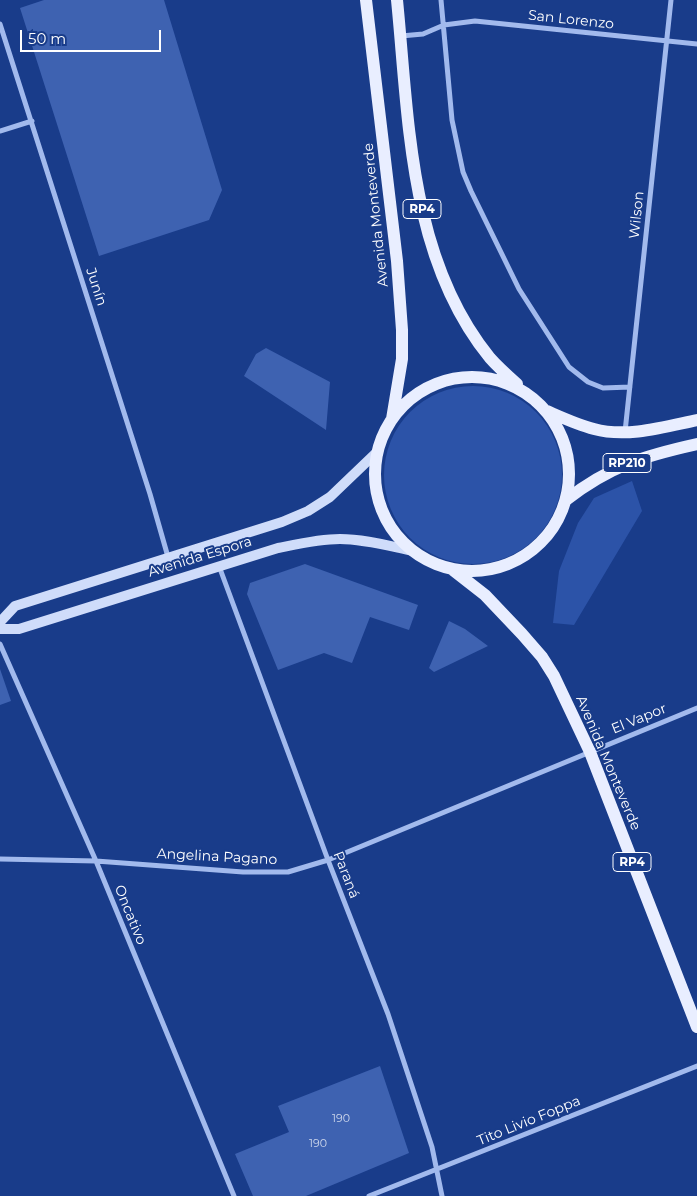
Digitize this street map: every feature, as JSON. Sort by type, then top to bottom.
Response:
[{"type":"main road","name":"RP4","points":[[397,0],[414,169],[423,216],[435,257],[448,290],[462,317],[490,358],[547,411],[563,438],[570,469],[566,500],[554,527],[535,549],[510,564],[482,571],[453,570],[432,563],[413,551],[394,532],[381,507],[375,480],[377,452],[383,435],[392,419],[411,397],[437,382],[466,376],[495,378],[522,389]]},
{"type":"main road","name":"Avenida Monteverde","points":[[365,4],[397,261],[402,330],[402,359],[392,419]]},
{"type":"main road","name":"RP4","points":[[547,411],[596,430],[625,432],[650,430],[697,420]]},
{"type":"main road","name":"RP210","points":[[566,500],[583,487],[619,466],[663,451],[697,444]]},
{"type":"main road","name":"Avenida Espora","points":[[0,622],[15,606],[282,522],[308,511],[330,498],[377,452]]},
{"type":"main road","name":"Avenida Espora","points":[[0,629],[20,629],[218,566],[278,548],[306,542],[340,539],[365,541],[413,551]]},
{"type":"main road","name":"Avenida Monteverde","points":[[453,570],[485,595],[542,657],[565,697],[590,752],[697,1027]]},
{"type":"street","points":[[441,0],[452,120],[464,172],[471,191],[520,289],[569,367],[588,382],[603,388],[630,387]]},
{"type":"street","name":"Wilson","points":[[625,432],[670,0]]},
{"type":"street","name":"San Lorenzo","points":[[444,25],[476,21],[697,44]]},
{"type":"street","name":"Junín","points":[[0,24],[147,485],[168,557]]},
{"type":"street","points":[[400,36],[423,34],[444,25]]},
{"type":"street","points":[[0,132],[32,121]]},
{"type":"street","name":"Paraná","points":[[218,566],[388,1014],[432,1147],[442,1196]]},
{"type":"street","name":"Oncativo","points":[[0,644],[96,861],[234,1196]]},
{"type":"street","name":"El Vapor","points":[[590,752],[697,708]]},
{"type":"street","name":"Angelina Pagano","points":[[0,859],[96,861],[244,872],[288,872],[328,860],[590,752]]},
{"type":"street","name":"Tito Livio Foppa","points":[[369,1196],[697,1066]]},
{"type":"shaded area","points":[[464,386],[482,386],[515,396],[530,406],[542,418],[552,433],[558,449],[562,475],[558,501],[552,517],[542,532],[530,544],[515,554],[499,560],[482,564],[464,564],[431,554],[416,544],[404,532],[394,517],[388,501],[384,484],[384,466],[394,433],[404,418],[416,406],[431,396],[447,390]]},
{"type":"shaded area","points":[[632,481],[642,511],[574,625],[553,623],[559,571],[578,523],[594,498]]},
{"type":"building","points":[[44,0],[164,0],[222,190],[209,220],[99,256],[20,8]]},
{"type":"building","points":[[266,348],[330,382],[326,430],[244,376],[256,354]]},
{"type":"building","points":[[305,564],[418,605],[409,630],[370,617],[352,663],[324,653],[278,670],[247,594],[250,583]]},
{"type":"building","points":[[449,621],[465,629],[488,646],[434,672],[429,668]]},
{"type":"building","points":[[0,669],[11,701],[0,705]]},
{"type":"building","points":[[380,1066],[409,1153],[306,1196],[253,1196],[235,1154],[289,1132],[278,1106]]}]
